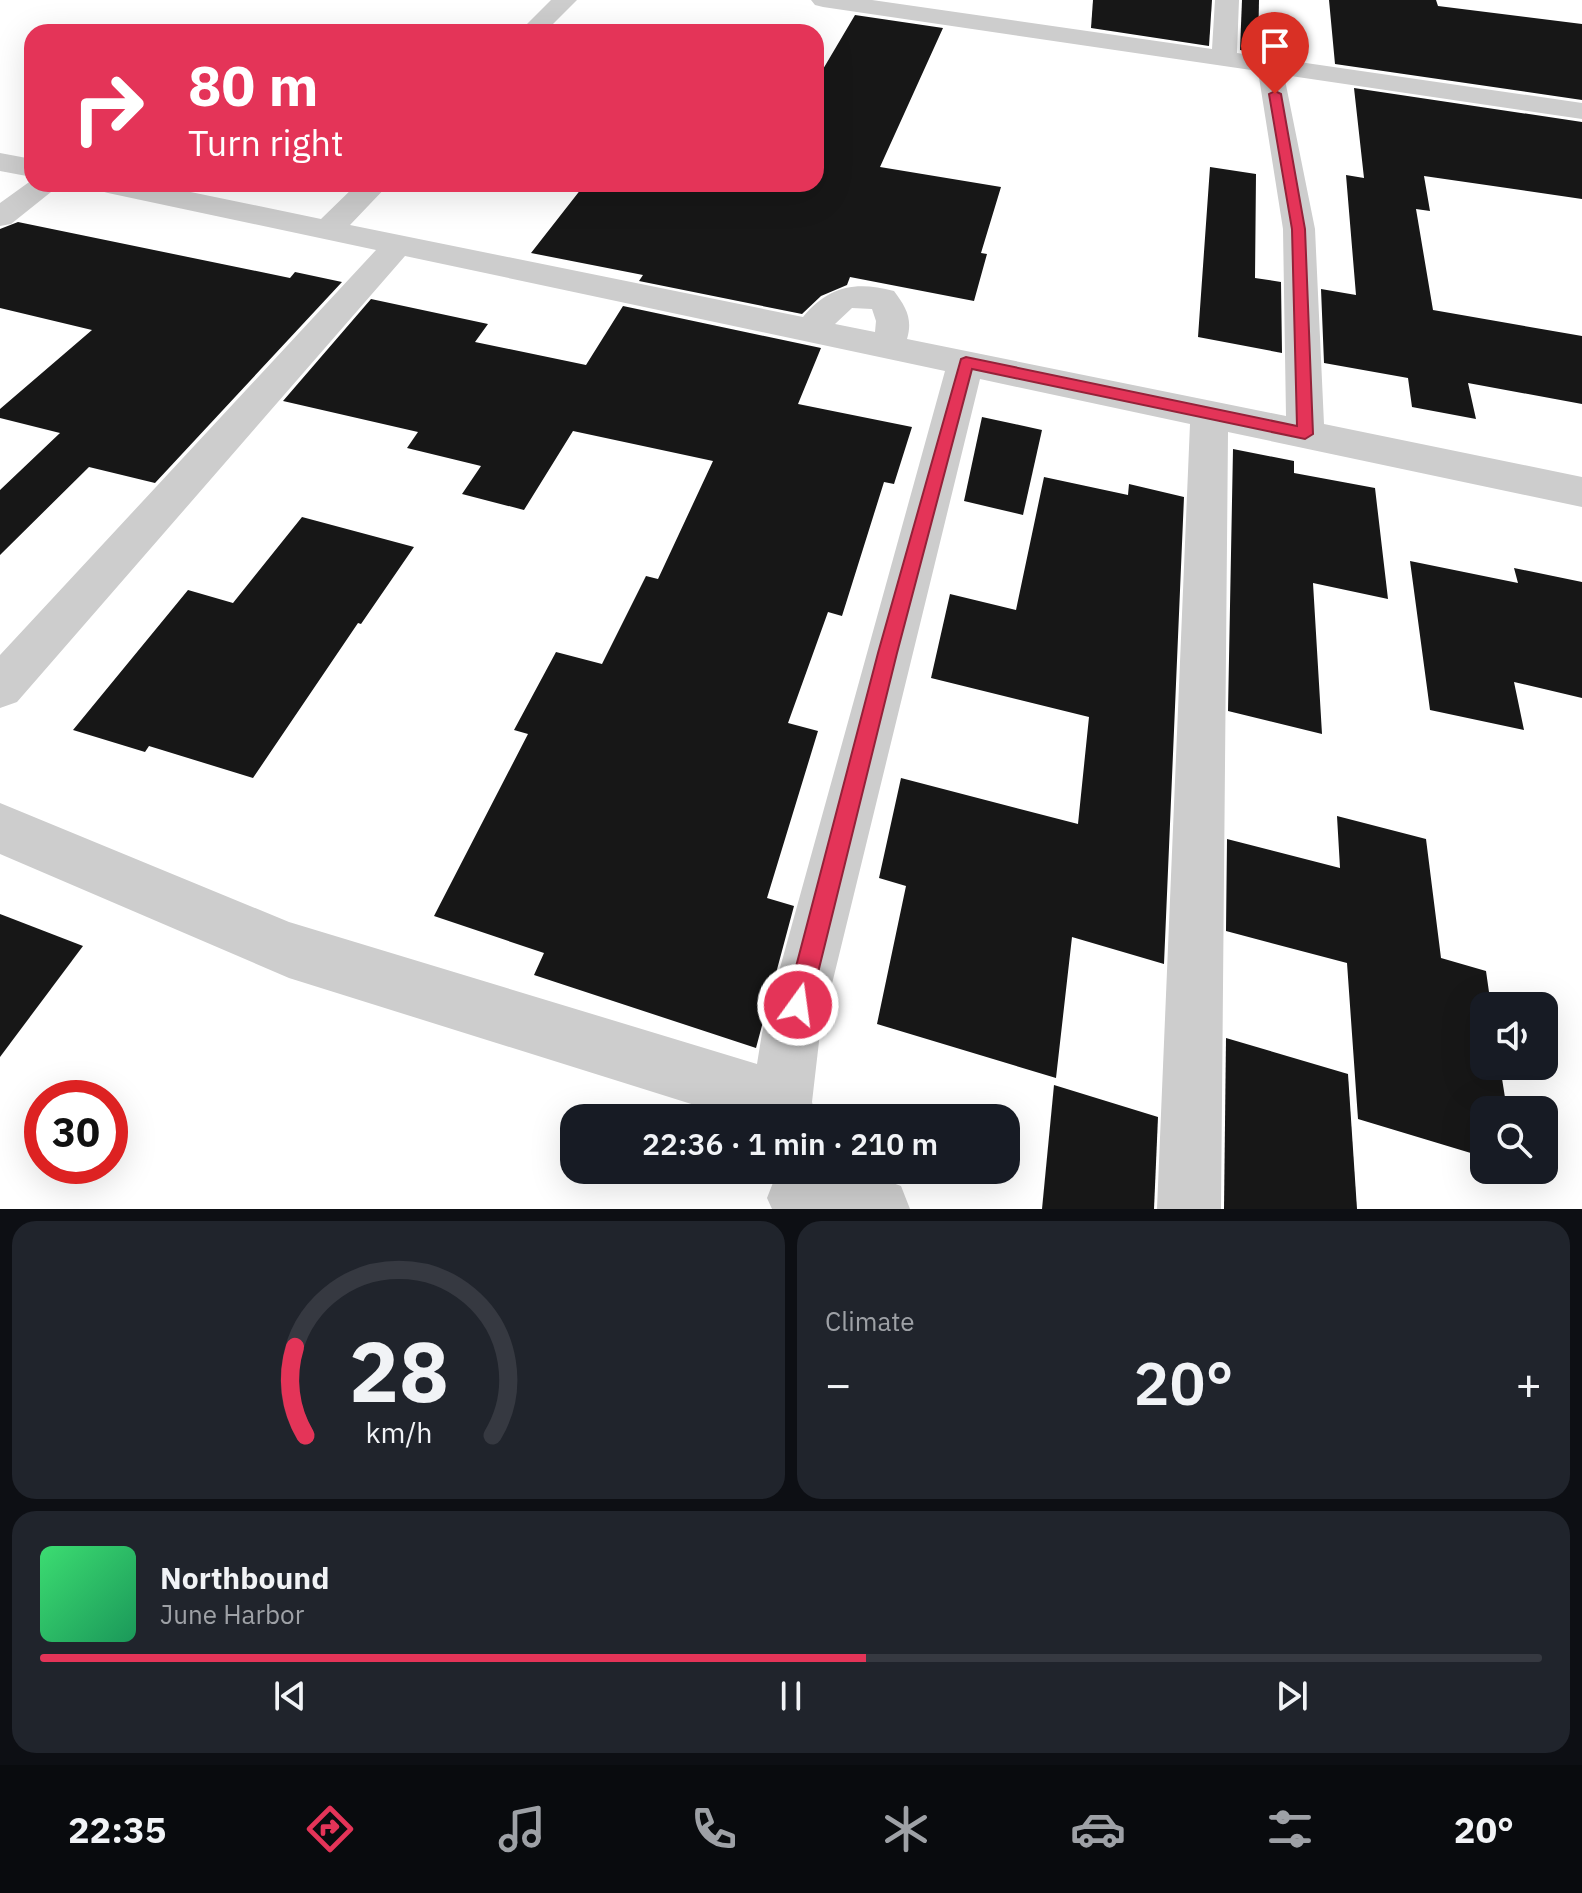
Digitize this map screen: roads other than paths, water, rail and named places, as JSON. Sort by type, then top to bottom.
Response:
[{"type":"street","points":[[540,24],[565,0]]},
{"type":"street","points":[[823,0],[1224,58],[1270,68],[1582,111]]},
{"type":"street","points":[[1224,58],[1227,0]]},
{"type":"street","points":[[1270,68],[1299,229],[1305,434]]},
{"type":"street","points":[[0,162],[24,166]]},
{"type":"street","points":[[0,217],[35,192]]},
{"type":"street","points":[[146,192],[1582,492]]},
{"type":"street","points":[[327,230],[366,192]]},
{"type":"street","points":[[0,687],[398,245]]},
{"type":"street","points":[[785,1104],[791,1033],[966,362]]},
{"type":"street","points":[[1189,1209],[1209,414]]},
{"type":"street","points":[[0,828],[289,950],[765,1104]]},
{"type":"street","points":[[799,1192],[844,1198],[878,1209]]}]
